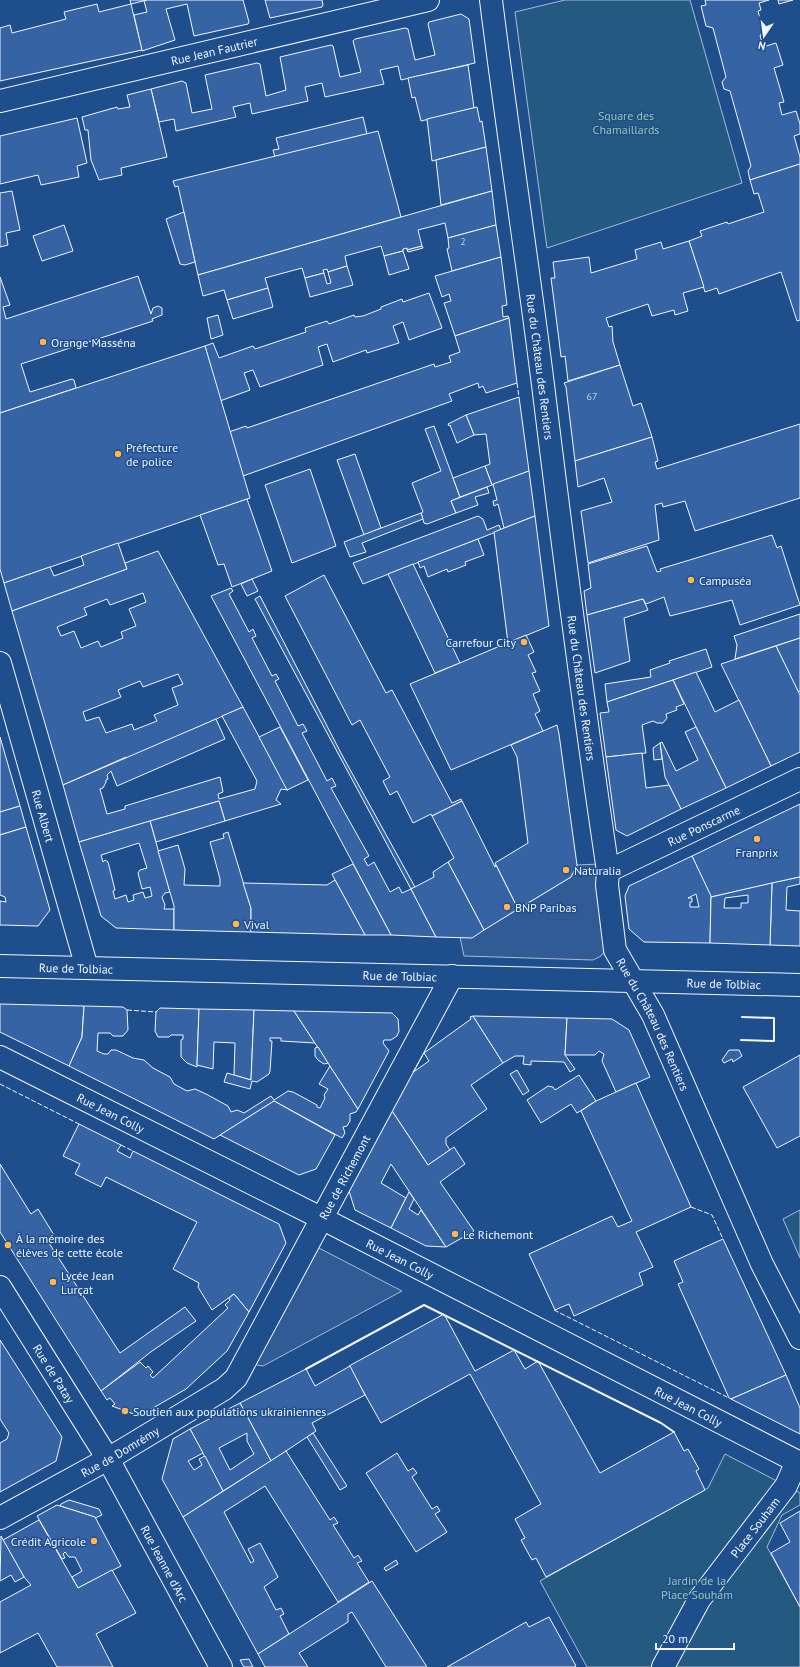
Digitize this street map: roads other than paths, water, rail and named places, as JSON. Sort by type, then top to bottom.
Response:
[{"type":"street","name":"Rue Jean Fautrier","points":[[0,101],[428,0]]},
{"type":"street","name":"Rue du Château des Rentiers","points":[[492,0],[498,62],[608,872],[607,885],[615,950],[656,1022],[762,1264],[800,1338]]},
{"type":"street","name":"Rue Albert","points":[[0,663],[88,968]]},
{"type":"street","name":"Rue Ponscarme","points":[[608,872],[800,779]]},
{"type":"street","name":"Rue de Tolbiac","points":[[0,966],[800,985]]},
{"type":"street","name":"Rue de Richemont","points":[[236,1378],[452,976]]},
{"type":"street","name":"Rue Jean Colly","points":[[0,1057],[321,1218],[797,1465]]},
{"type":"street","name":"Rue de Patay","points":[[0,1287],[108,1459]]},
{"type":"street","name":"Rue de Domrémy","points":[[0,1518],[108,1459],[224,1389],[236,1378]]},
{"type":"street","name":"Rue Jeanne d'Arc","points":[[108,1459],[221,1667]]},
{"type":"street","name":"Place Souham","points":[[663,1667],[699,1600],[786,1486],[797,1465]]},
{"type":"place","name":"Orange Masséna","points":[[43,342]]},
{"type":"place","name":"Préfecture de police","points":[[118,454]]},
{"type":"place","name":"Campuséa","points":[[691,580]]},
{"type":"place","name":"Carrefour City","points":[[524,642]]},
{"type":"place","name":"Franprix","points":[[757,839]]},
{"type":"place","name":"Naturalia","points":[[566,870]]},
{"type":"place","name":"BNP Paribas","points":[[507,907]]},
{"type":"place","name":"Vival","points":[[236,924]]},
{"type":"place","name":"Le Richemont","points":[[455,1234]]},
{"type":"place","name":"À la mémoire des élèves de cette école","points":[[8,1245]]},
{"type":"place","name":"Lycée Jean Lurçat","points":[[53,1282]]},
{"type":"place","name":"Soutien aux populations ukrainiennes","points":[[125,1411]]},
{"type":"place","name":"Crédit Agricole","points":[[94,1541]]},
{"type":"park label","name":"Square des Chamaillards","points":[[626,122]]},
{"type":"park label","name":"Jardin de la Place Souham","points":[[697,1587]]}]
